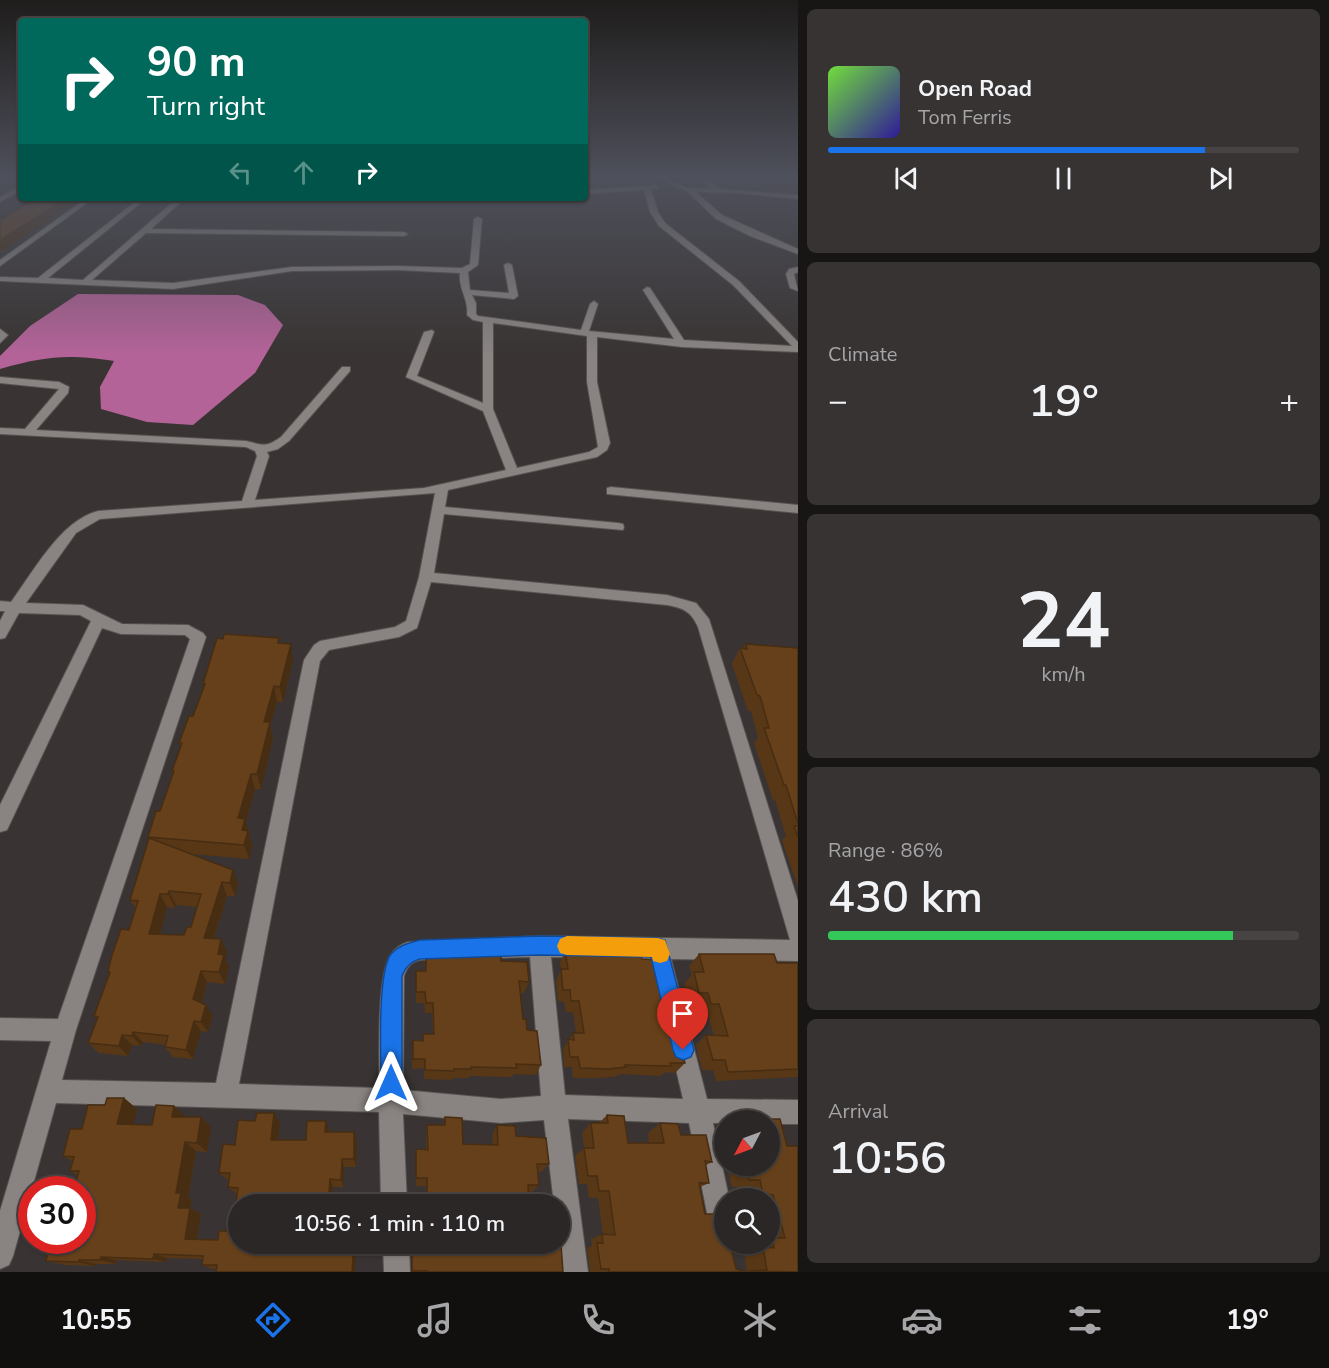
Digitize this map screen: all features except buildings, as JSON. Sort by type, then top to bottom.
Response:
[{"type":"street","points":[[0,264],[39,235]]},
{"type":"street","points":[[38,282],[97,235]]},
{"type":"street","points":[[83,284],[141,235]]},
{"type":"street","points":[[0,279],[83,284],[184,285],[292,269],[397,268],[464,271],[474,266],[477,235]]},
{"type":"street","points":[[676,235],[736,283],[798,348]]},
{"type":"street","points":[[756,235],[798,252]]},
{"type":"street","points":[[466,292],[514,296],[508,265]]},
{"type":"street","points":[[798,268],[790,274],[793,286],[798,288]]},
{"type":"street","points":[[464,271],[462,285],[473,303],[472,316],[488,320],[682,344],[798,348]]},
{"type":"street","points":[[647,290],[682,344]]},
{"type":"street","points":[[0,634],[7,606],[71,530],[87,519],[105,514],[402,494],[442,489],[512,471],[593,455],[603,448],[604,443],[592,382],[588,334],[594,304]]},
{"type":"street","points":[[488,320],[488,409],[512,471]]},
{"type":"street","points":[[429,332],[411,377],[488,409]]},
{"type":"street","points":[[0,333],[3,335],[0,340]]},
{"type":"street","points":[[0,431],[246,444],[261,450],[274,447],[285,439],[346,369]]},
{"type":"street","points":[[0,380],[64,387],[64,391],[27,433]]},
{"type":"street","points":[[247,505],[262,456],[261,450]]},
{"type":"street","points":[[225,1096],[312,660],[319,649],[325,645],[406,629],[412,624],[426,577],[442,489]]},
{"type":"street","points":[[611,491],[798,509]]},
{"type":"street","points":[[438,510],[618,527]]},
{"type":"street","points":[[426,577],[667,600],[693,606],[699,612],[705,627],[798,934]]},
{"type":"street","points":[[0,1256],[65,1030],[198,637],[188,630],[121,629],[83,610],[7,606]]},
{"type":"street","points":[[0,824],[99,619]]},
{"type":"street","points":[[540,946],[554,1107],[574,1272]]},
{"type":"street","points":[[394,1194],[391,1102],[392,985],[398,962],[408,952],[540,946],[798,951]]},
{"type":"street","points":[[658,947],[715,1188]]},
{"type":"street","points":[[0,1029],[65,1030]]},
{"type":"street","points":[[49,1091],[356,1098],[501,1111],[554,1107],[798,1112]]},
{"type":"street","points":[[396,1254],[397,1272]]},
{"type":"shaded area","points":[[78,294],[238,295],[265,305],[283,325],[255,373],[193,425],[147,422],[101,409],[100,387],[114,361],[69,357],[31,361],[0,369],[0,356],[30,326]]},
{"type":"slow traffic","points":[[567,946],[658,947],[660,954]]},
{"type":"route","points":[[391,1083],[393,976],[398,962],[408,952],[420,950],[458,947],[658,947],[683,1050]]}]
